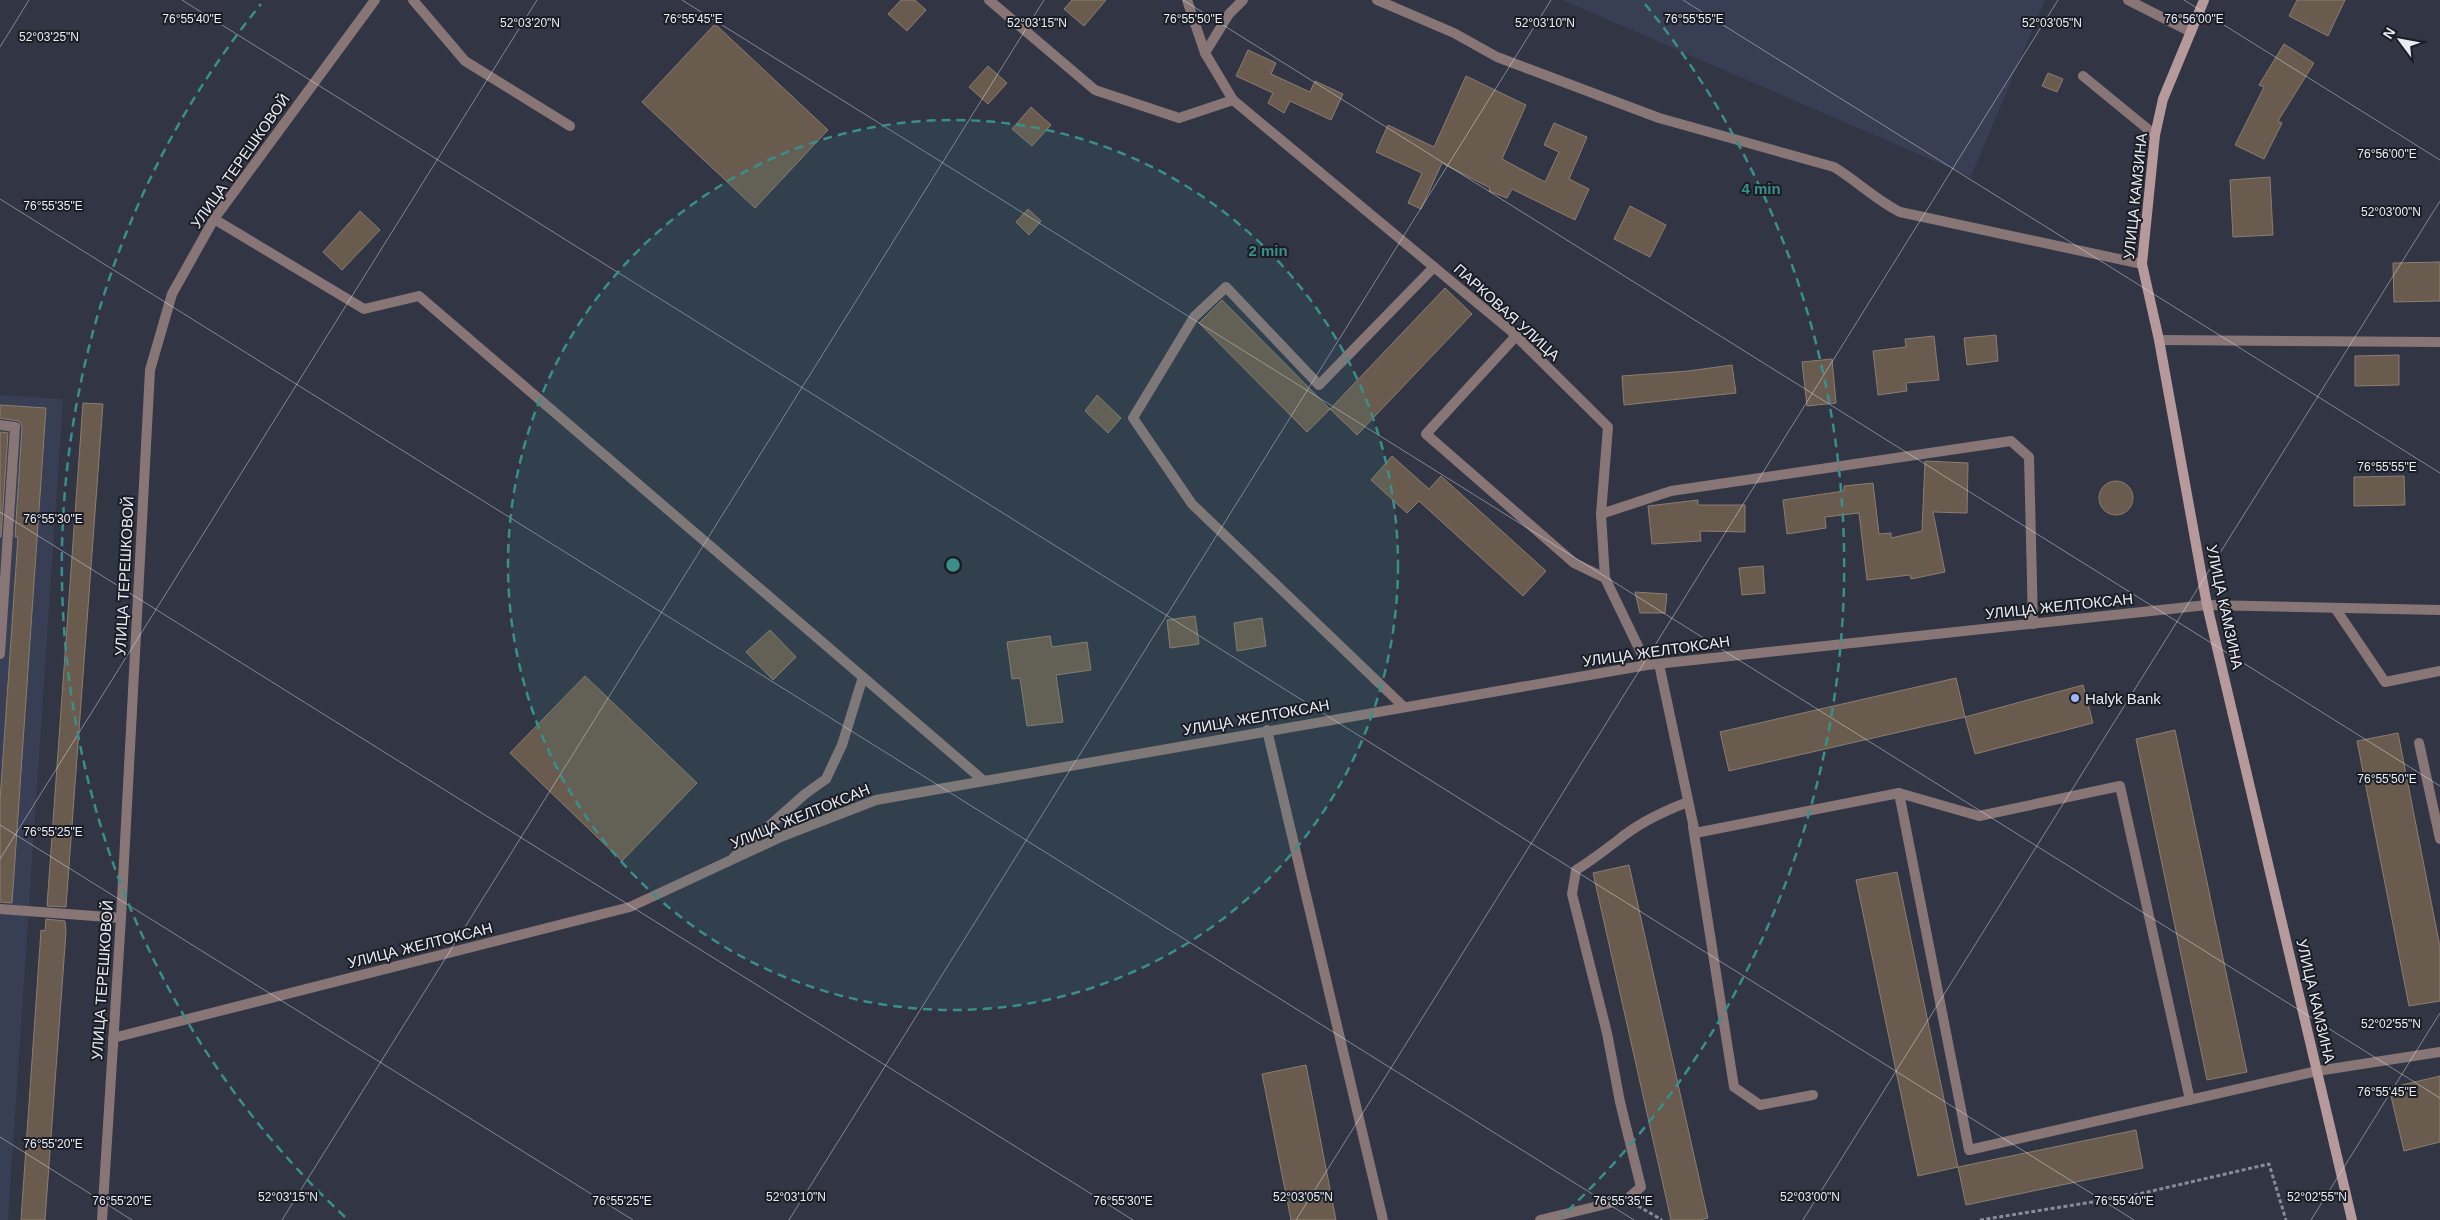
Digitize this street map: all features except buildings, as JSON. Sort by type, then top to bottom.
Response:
[{"type":"street","name":"УЛИЦА ТЕРЕШКОВОЙ","points":[[102,1220],[121,918],[150,370],[172,294],[214,219],[375,0]]},
{"type":"street","points":[[413,0],[464,61],[570,126]]},
{"type":"street","points":[[989,0],[1095,90],[1179,118],[1233,100]]},
{"type":"street","name":"ПАРКОВАЯ УЛИЦА","points":[[1187,0],[1205,54],[1233,100],[1516,336],[1608,427],[1601,514],[1605,578],[1647,665]]},
{"type":"street","points":[[1205,54],[1229,14],[1243,0]]},
{"type":"street","points":[[1377,0],[1454,33],[1497,57],[1659,118],[1834,167],[1858,182],[1888,206],[1900,212],[2142,264]]},
{"type":"street","points":[[2128,0],[2191,32]]},
{"type":"street","name":"УЛИЦА КАМЗИНА","points":[[2204,0],[2163,99],[2156,135],[2142,264],[2159,340],[2207,605],[2352,1220]]},
{"type":"street","points":[[2083,76],[2156,135]]},
{"type":"street","points":[[214,219],[364,310],[419,296],[984,781]]},
{"type":"street","points":[[1404,707],[1192,504],[1134,418],[1194,317],[1226,287],[1319,385],[1434,267]]},
{"type":"street","points":[[1516,336],[1426,434],[1574,563],[1605,578]]},
{"type":"street","points":[[2159,340],[2440,342]]},
{"type":"street","points":[[0,425],[15,427],[0,654]]},
{"type":"street","points":[[1601,514],[1671,491],[2011,441],[2029,458],[2033,624]]},
{"type":"street","name":"УЛИЦА ЖЕЛТОКСАН","points":[[114,1038],[630,907],[783,836],[876,800],[1266,730],[1647,665],[2207,605],[2440,610]]},
{"type":"street","points":[[2334,608],[2385,682],[2440,671]]},
{"type":"street","points":[[1659,664],[1695,833],[1899,793],[1979,816],[2120,786],[2190,1100]]},
{"type":"street","points":[[731,860],[805,794],[826,779],[842,745],[863,677]]},
{"type":"street","points":[[1266,730],[1384,1220]]},
{"type":"street","points":[[2419,743],[2440,839]]},
{"type":"street","points":[[1899,793],[1969,1150],[2317,1071],[2440,1052]]},
{"type":"street","points":[[1540,1220],[1627,1199],[1641,1188],[1620,1102],[1607,1033],[1572,894],[1576,870],[1599,856],[1618,840],[1670,809],[1688,802]]},
{"type":"street","points":[[1691,816],[1734,1087],[1760,1105],[1813,1095]]},
{"type":"street","points":[[0,910],[121,918]]},
{"type":"path","points":[[1980,1220],[2130,1196],[2269,1164],[2286,1220]]},
{"type":"path","points":[[1627,1199],[1662,1220]]},
{"type":"shaded area","points":[[1562,0],[2045,0],[1971,177]]},
{"type":"shaded area","points":[[0,395],[63,399],[8,1220],[0,1220]]},
{"type":"place","name":"Halyk Bank","points":[[2075,698]]}]
